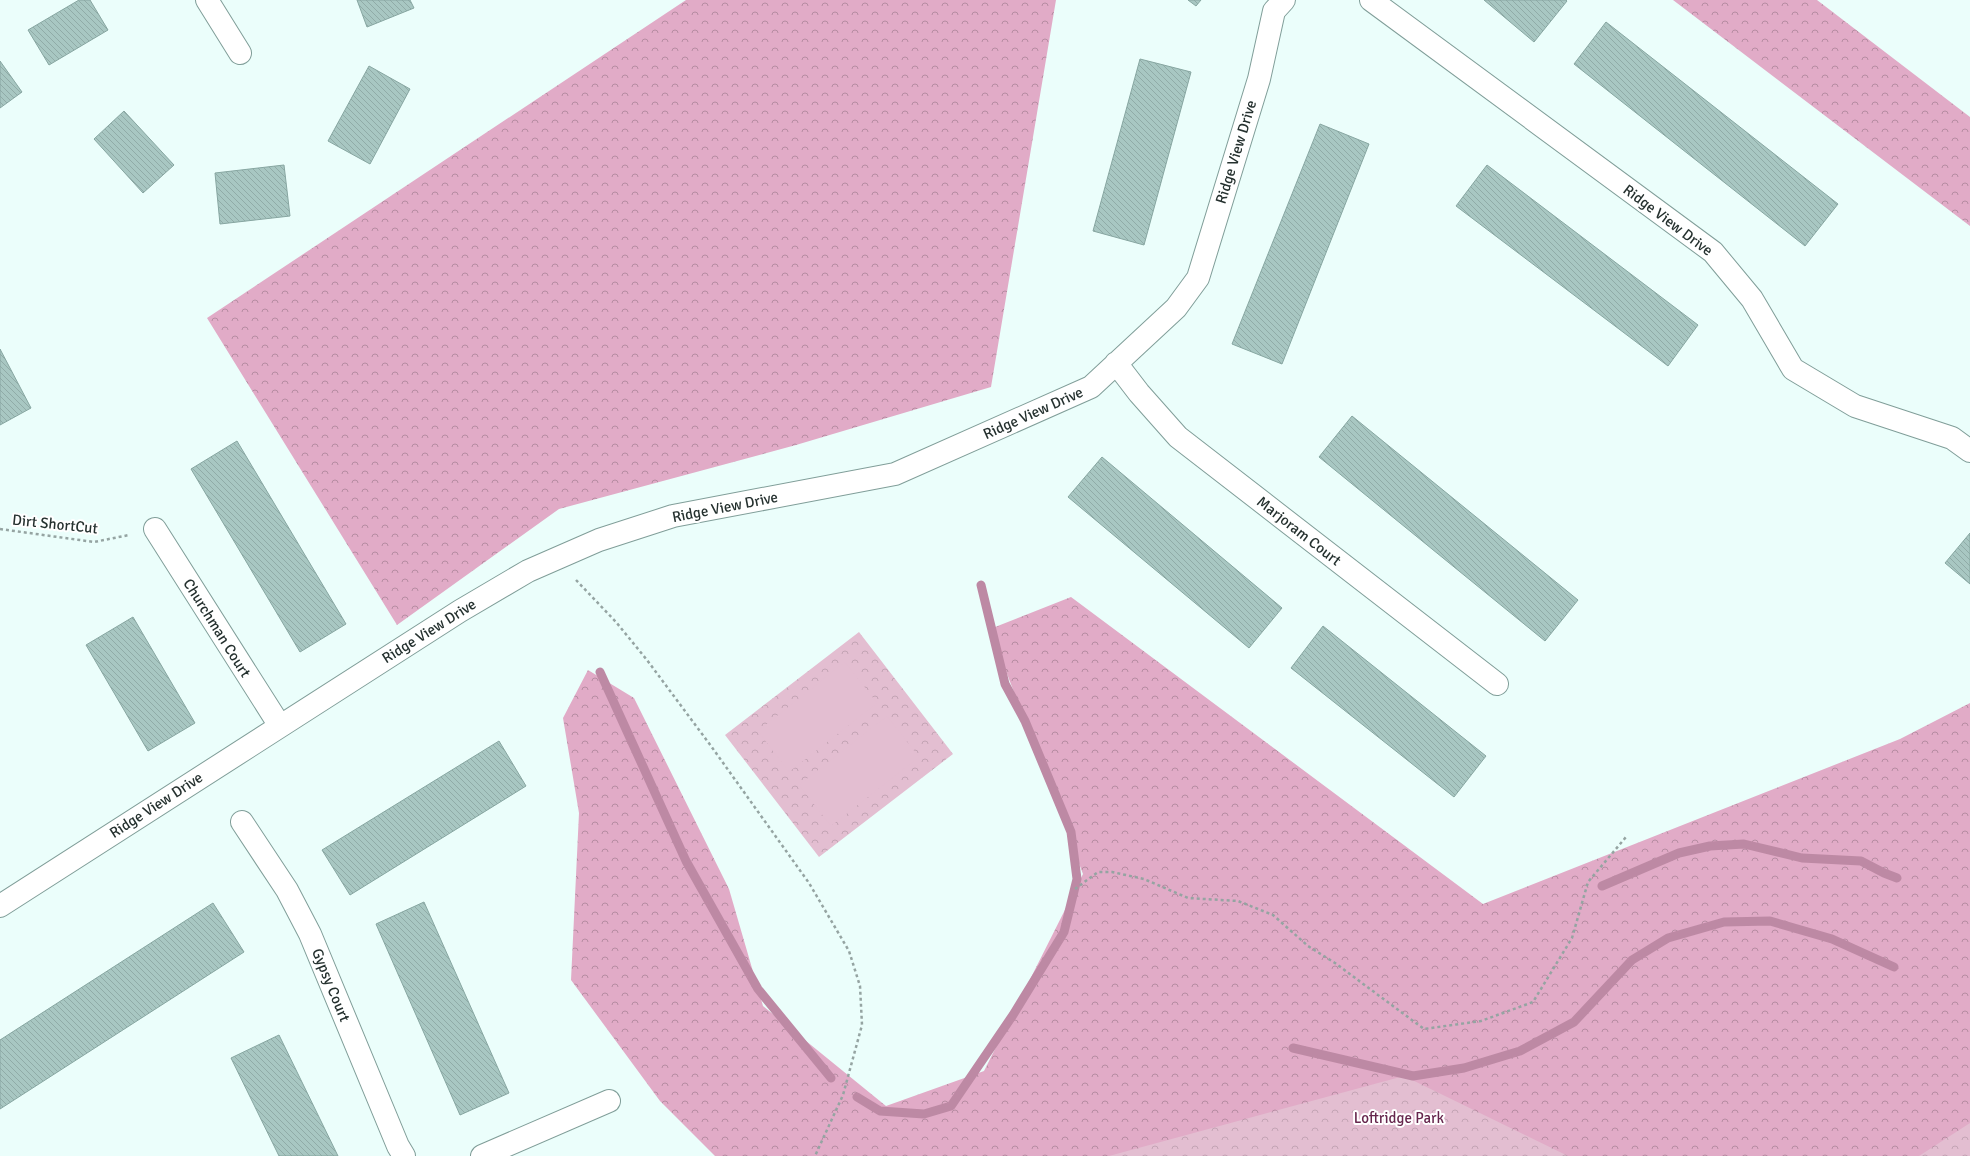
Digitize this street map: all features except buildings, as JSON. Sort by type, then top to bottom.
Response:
[{"type":"street","points":[[207,0],[240,53]]},
{"type":"street","name":"Ridge View Drive","points":[[0,906],[460,611],[528,571],[599,540],[673,516],[896,474],[1091,387],[1176,308],[1198,278],[1259,80],[1274,11],[1284,0]]},
{"type":"street","name":"Ridge View Drive","points":[[1371,0],[1713,252],[1752,299],[1794,369],[1855,406],[1952,438],[1970,451]]},
{"type":"street","name":"Marjoram Court","points":[[1116,363],[1139,393],[1178,437],[1497,684]]},
{"type":"street","name":"Churchman Court","points":[[155,529],[280,726]]},
{"type":"street","name":"Gypsy Court","points":[[242,822],[287,890],[310,934],[398,1146],[404,1156]]},
{"type":"street","points":[[482,1156],[608,1101]]},
{"type":"path","name":"Dirt ShortCut","points":[[0,529],[94,542],[155,529]]},
{"type":"path","points":[[576,580],[616,622],[711,746],[809,883],[849,951],[860,986],[862,1025],[843,1095],[815,1156]]},
{"type":"path","points":[[1075,889],[1098,872],[1112,872],[1144,880],[1188,898],[1238,901],[1273,915],[1308,946],[1424,1029],[1482,1021],[1534,1002],[1572,938],[1588,882],[1626,837]]},
{"type":"green space","points":[[686,0],[1056,0],[991,387],[796,445],[559,509],[397,625],[207,318]]},
{"type":"green space","points":[[1673,0],[1817,0],[1970,117],[1970,226]]},
{"type":"green space","points":[[1071,597],[1483,904],[1900,739],[1970,703],[1970,1156],[715,1156],[660,1101],[571,980],[579,813],[563,718],[588,670],[634,698],[729,889],[763,1006],[886,1106],[984,1071],[1083,874],[990,629]]},
{"type":"green space","points":[[859,632],[953,754],[819,857],[725,735]]},
{"type":"green space","points":[[845,662],[877,703],[789,772],[758,731]]},
{"type":"green space","points":[[887,716],[919,757],[831,826],[799,785]]},
{"type":"green space","name":"Loftridge Park","points":[[1404,1076],[1568,1156],[1109,1156]]},
{"type":"green space","points":[[1970,1123],[1970,1156],[1919,1156]]},
{"type":"waterway","points":[[857,1097],[880,1111],[924,1114],[951,1106],[1013,1015],[1064,932],[1077,879],[1071,832],[1025,721],[1005,684],[981,585]]},
{"type":"waterway","points":[[600,672],[686,861],[758,989],[831,1078]]},
{"type":"waterway","points":[[1602,886],[1679,853],[1710,846],[1744,844],[1802,858],[1861,861],[1897,878]]},
{"type":"waterway","points":[[1293,1048],[1413,1076],[1464,1068],[1520,1051],[1574,1022],[1632,960],[1668,938],[1724,922],[1770,921],[1832,939],[1894,967]]}]
